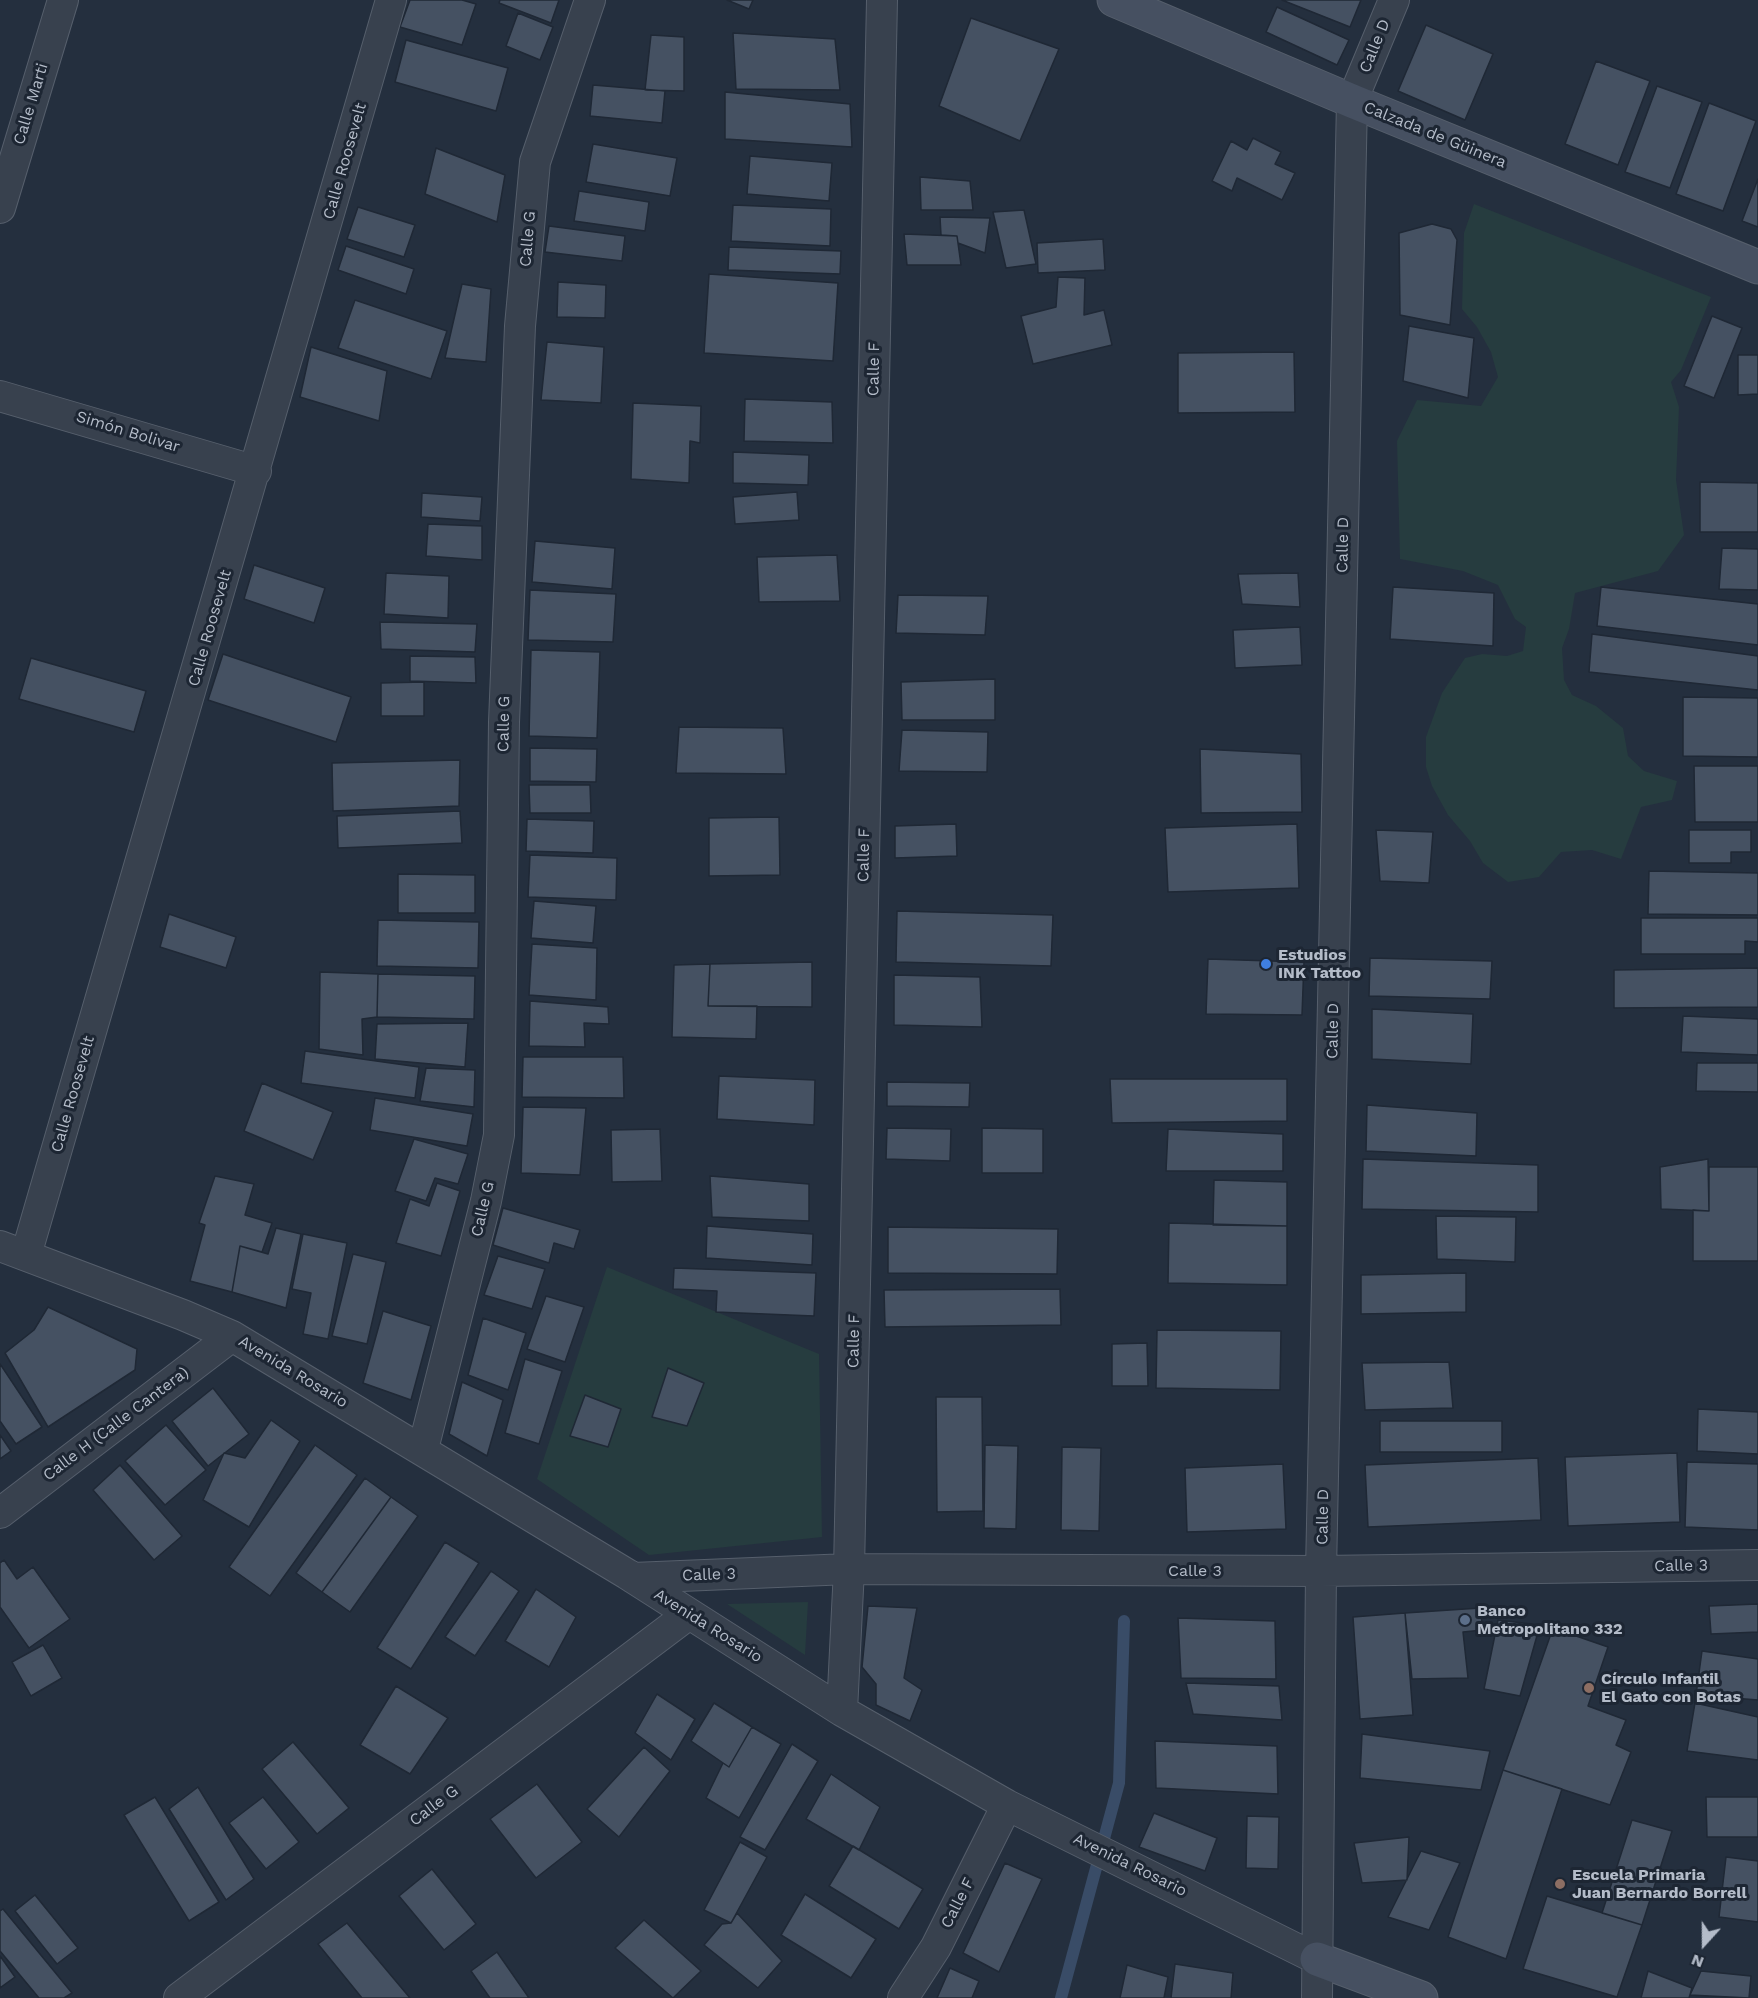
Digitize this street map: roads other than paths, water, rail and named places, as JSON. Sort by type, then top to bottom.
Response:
[{"type":"main road","name":"Calzada de Güinera","points":[[1114,0],[1352,101],[1758,267]]},
{"type":"main road","name":"Avenida Rosario","points":[[1317,1959],[1420,1998]]},
{"type":"street","name":"Calle Marti","points":[[0,208],[63,0]]},
{"type":"street","name":"Calle Roosevelt","points":[[13,1250],[256,471],[391,0]]},
{"type":"street","name":"Calle G","points":[[423,1449],[486,1201],[499,1135],[504,711],[514,428],[521,315],[535,162],[590,0]]},
{"type":"street","name":"Calle F","points":[[842,1711],[849,1569],[882,0]]},
{"type":"street","name":"Calle D","points":[[1317,1998],[1322,1571],[1352,101],[1394,0]]},
{"type":"street","name":"Simón Bolivar","points":[[0,396],[256,471]]},
{"type":"street","name":"Avenida Rosario","points":[[13,1250],[232,1336],[423,1449],[633,1578],[842,1711],[1007,1806],[1125,1862],[1317,1959]]},
{"type":"street","name":"Calle H (Calle Cantera)","points":[[0,1513],[232,1336]]},
{"type":"street","name":"Calle 3","points":[[633,1578],[849,1569],[1322,1571],[1758,1565]]},
{"type":"street","name":"Calle G","points":[[179,1998],[689,1614]]},
{"type":"street","name":"Calle F","points":[[903,1998],[936,1947],[1007,1806]]},
{"type":"waterway","points":[[1061,1998],[1119,1783],[1124,1621]]},
{"type":"place","name":"Estudios INK Tattoo","points":[[1266,964]]},
{"type":"place","name":"Banco Metropolitano 332","points":[[1465,1620]]},
{"type":"place","name":"Círculo Infantil El Gato con Botas","points":[[1589,1688]]},
{"type":"place","name":"Escuela Primaria Juan Bernardo Borrell","points":[[1560,1884]]}]
